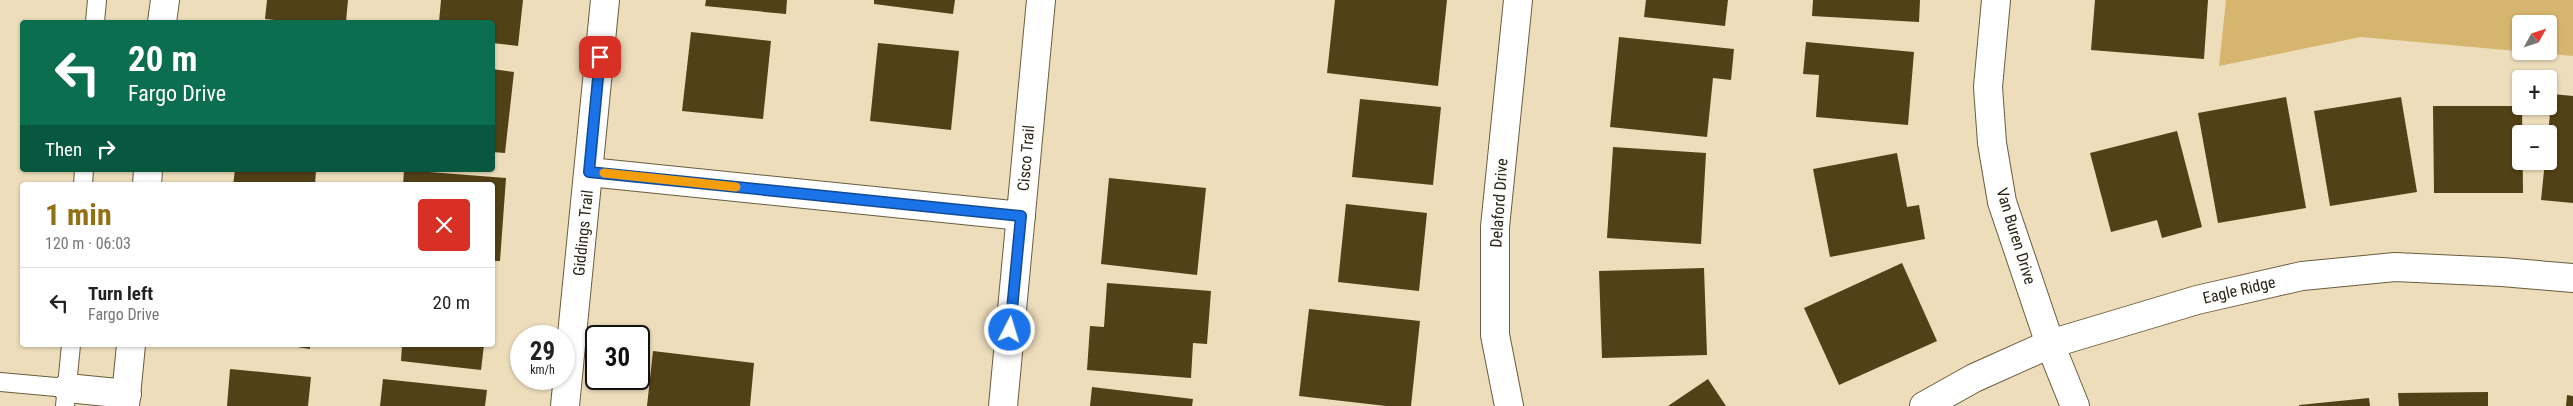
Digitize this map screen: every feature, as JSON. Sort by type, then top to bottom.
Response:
[{"type":"street","points":[[162,20],[165,0]]},
{"type":"street","name":"Giddings Trail","points":[[565,406],[605,0]]},
{"type":"street","name":"Cisco Trail","points":[[1003,406],[1041,0]]},
{"type":"street","name":"Delaford Drive","points":[[1509,406],[1495,335],[1496,227],[1518,0]]},
{"type":"street","name":"Van Buren Drive","points":[[1996,0],[1988,87],[1992,143],[2002,202],[2050,344],[2075,406]]},
{"type":"street","points":[[589,172],[1021,216]]},
{"type":"street","name":"Eagle Ridge","points":[[1924,406],[1974,378],[2050,344],[2197,300],[2302,276],[2395,267],[2502,272],[2573,278]]},
{"type":"street","points":[[66,397],[126,400],[131,347]]},
{"type":"lane","points":[[95,20],[97,0]]},
{"type":"lane","points":[[0,382],[66,397],[71,347]]},
{"type":"shaded area","points":[[2226,0],[2573,0],[2573,56],[2558,55],[2558,15],[2512,15],[2512,51],[2361,37],[2219,66]]},
{"type":"building","points":[[267,0],[348,0],[346,20],[265,19]]},
{"type":"building","points":[[441,0],[523,0],[518,46],[495,43],[495,20],[439,20]]},
{"type":"building","points":[[706,0],[787,0],[786,14],[705,6]]},
{"type":"building","points":[[874,0],[955,0],[953,14],[874,4]]},
{"type":"building","points":[[1335,0],[1447,0],[1438,86],[1327,73]]},
{"type":"building","points":[[1646,0],[1728,0],[1725,26],[1644,17]]},
{"type":"building","points":[[1813,0],[1920,0],[1919,22],[1812,16]]},
{"type":"building","points":[[2095,0],[2208,0],[2204,59],[2091,50]]},
{"type":"building","points":[[691,32],[771,41],[763,119],[682,111]]},
{"type":"building","points":[[1619,37],[1734,49],[1731,80],[1713,78],[1707,137],[1610,127]]},
{"type":"building","points":[[1806,42],[1914,52],[1908,125],[1816,117],[1819,75],[1803,74]]},
{"type":"building","points":[[878,43],[959,51],[951,130],[870,121]]},
{"type":"building","points":[[495,69],[514,72],[505,153],[495,152]]},
{"type":"building","points":[[2557,94],[2573,96],[2573,203],[2541,200],[2544,170],[2557,170],[2557,125],[2549,125],[2550,115],[2557,115]]},
{"type":"building","points":[[2286,97],[2306,208],[2218,223],[2198,113]]},
{"type":"building","points":[[2401,97],[2417,192],[2330,206],[2314,111]]},
{"type":"building","points":[[1360,99],[1441,107],[1433,185],[1352,177]]},
{"type":"building","points":[[2433,106],[2512,106],[2512,115],[2522,115],[2522,125],[2512,125],[2512,170],[2523,170],[2523,193],[2434,193]]},
{"type":"building","points":[[2177,131],[2202,227],[2162,238],[2157,220],[2111,232],[2090,153]]},
{"type":"building","points":[[1613,147],[1706,153],[1701,244],[1607,238]]},
{"type":"building","points":[[1897,153],[1907,207],[1919,205],[1925,239],[1830,257],[1813,169]]},
{"type":"building","points":[[235,172],[316,172],[315,182],[233,182]]},
{"type":"building","points":[[404,172],[430,172],[506,178],[500,261],[495,261],[495,182],[403,182]]},
{"type":"building","points":[[1109,178],[1206,188],[1197,275],[1101,264]]},
{"type":"building","points":[[1346,204],[1427,213],[1419,291],[1338,282]]},
{"type":"building","points":[[1902,263],[1937,341],[1839,385],[1804,308]]},
{"type":"building","points":[[1704,268],[1707,355],[1602,358],[1599,271]]},
{"type":"building","points":[[1107,283],[1211,291],[1207,344],[1193,343],[1191,378],[1087,370],[1090,326],[1104,327]]},
{"type":"building","points":[[1309,309],[1420,321],[1411,406],[1386,406],[1299,396]]},
{"type":"building","points":[[402,347],[484,347],[481,370],[401,361]]},
{"type":"building","points":[[653,351],[754,363],[750,406],[647,406]]},
{"type":"building","points":[[230,369],[311,377],[308,406],[227,406]]},
{"type":"building","points":[[383,379],[487,390],[485,406],[380,406]]},
{"type":"building","points":[[1708,379],[1726,406],[1668,406]]},
{"type":"building","points":[[1092,387],[1193,399],[1192,406],[1090,406]]},
{"type":"building","points":[[2488,392],[2488,406],[2399,406],[2398,393]]},
{"type":"building","points":[[2567,395],[2573,396],[2573,406],[2566,406]]},
{"type":"building","points":[[2369,398],[2370,406],[2299,406],[2299,405]]},
{"type":"slow traffic","points":[[604,173],[736,187]]},
{"type":"route","points":[[600,57],[589,172],[1021,216],[1010,330]]}]
